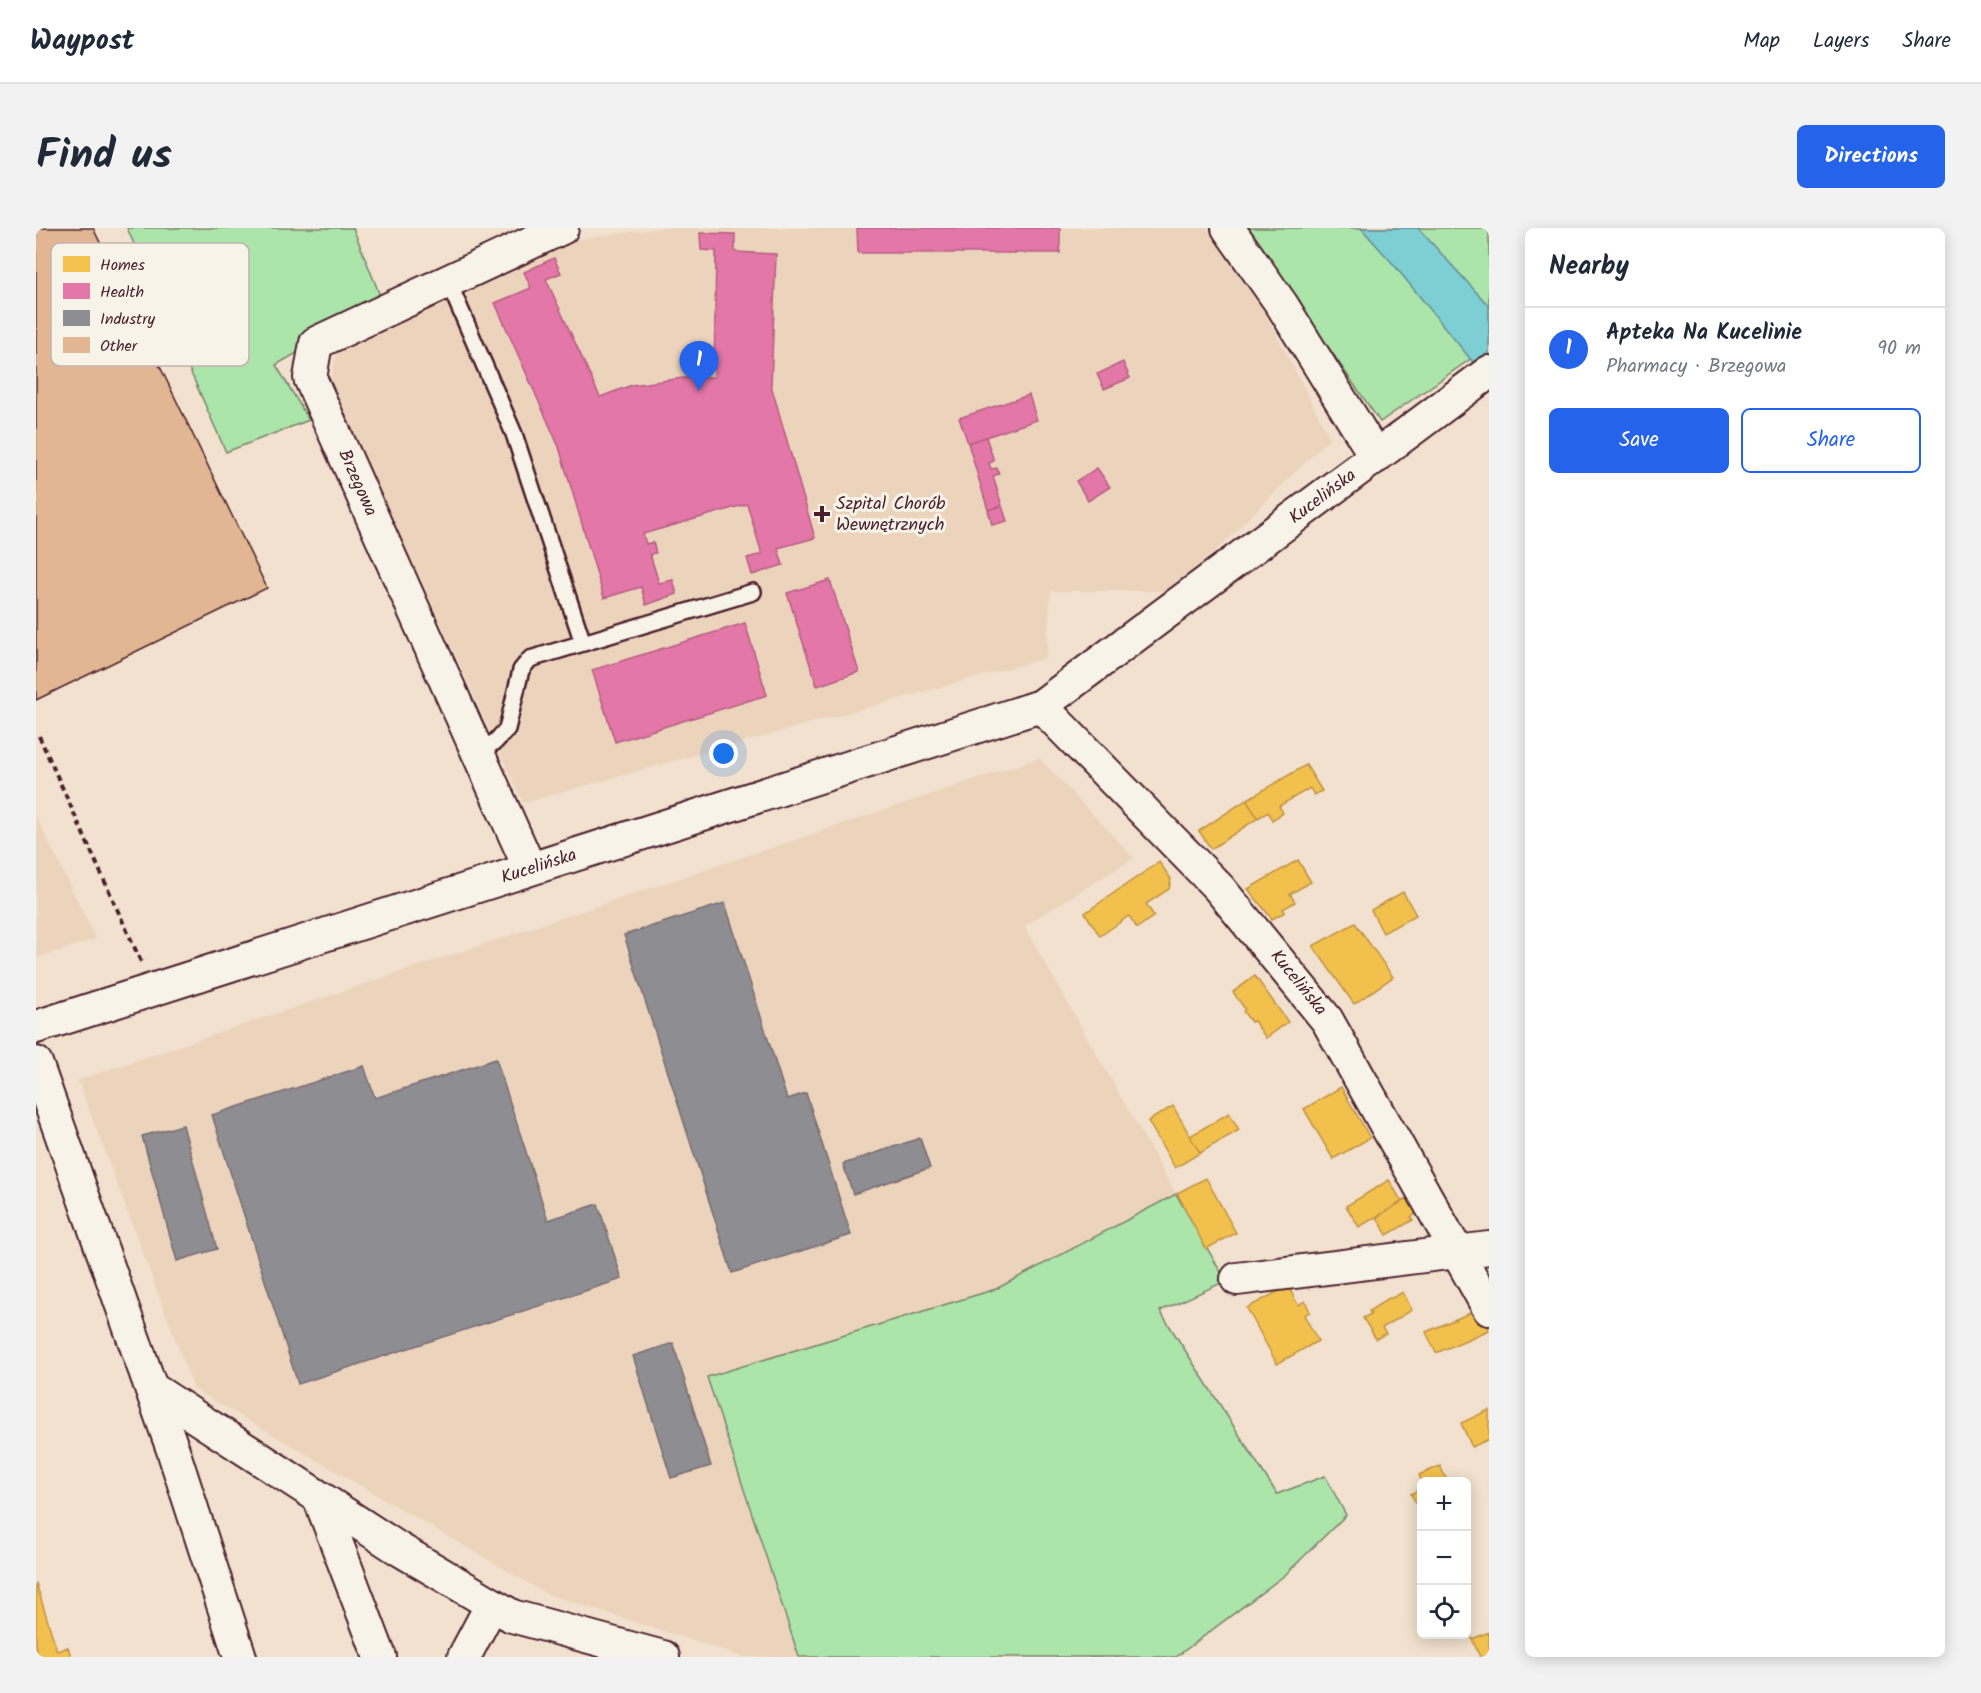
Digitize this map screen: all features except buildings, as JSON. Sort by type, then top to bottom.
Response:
[{"type":"street","name":"Brzegowa","points":[[530,869],[310,378],[316,343],[562,228]]},
{"type":"street","points":[[1228,228],[1282,305],[1376,457]]},
{"type":"street","name":"Kucelińska","points":[[36,1027],[1041,706],[1489,372]]},
{"type":"street","name":"Kucelińska","points":[[1041,706],[1220,888],[1327,1020],[1489,1309]]},
{"type":"street","points":[[36,1063],[151,1388],[240,1657]]},
{"type":"street","points":[[1237,1279],[1489,1248]]},
{"type":"street","points":[[151,1388],[399,1549],[512,1616],[663,1657]]},
{"type":"street","points":[[319,1497],[380,1657]]},
{"type":"street","points":[[464,1657],[492,1605]]},
{"type":"lane","points":[[448,281],[514,434],[583,643]]},
{"type":"lane","points":[[477,751],[495,742],[507,729],[521,670],[530,659],[753,592]]},
{"type":"path","points":[[39,736],[153,989]]},
{"type":"shaded area","name":"Szpital Chorób Wewnętrznych","points":[[663,228],[1207,228],[1264,310],[1330,438],[1175,591],[1051,591],[1046,658],[523,803],[330,382],[337,353],[569,240]]},
{"type":"shaded area","points":[[1039,758],[1134,858],[1024,926],[1176,1194],[996,1289],[708,1377],[799,1657],[744,1657],[547,1594],[194,1389],[78,1080]]},
{"type":"shaded area","points":[[36,816],[96,939],[36,958]]},
{"type":"green space","points":[[127,228],[353,228],[383,303],[276,365],[309,420],[226,452],[188,366],[249,366],[249,243],[134,243]]},
{"type":"green space","points":[[1246,228],[1489,228],[1489,346],[1380,422]]},
{"type":"green space","points":[[1176,1194],[1226,1281],[1160,1311],[1277,1494],[1325,1476],[1346,1515],[1285,1575],[1176,1657],[799,1657],[707,1377],[996,1289]]},
{"type":"water","points":[[1361,228],[1418,228],[1489,306],[1489,382],[1394,265]]},
{"type":"place","name":"Apteka Na Kucelinie","points":[[699,391]]},
{"type":"place","name":"Szpital Chorób Wewnętrznych","points":[[822,514]]}]
